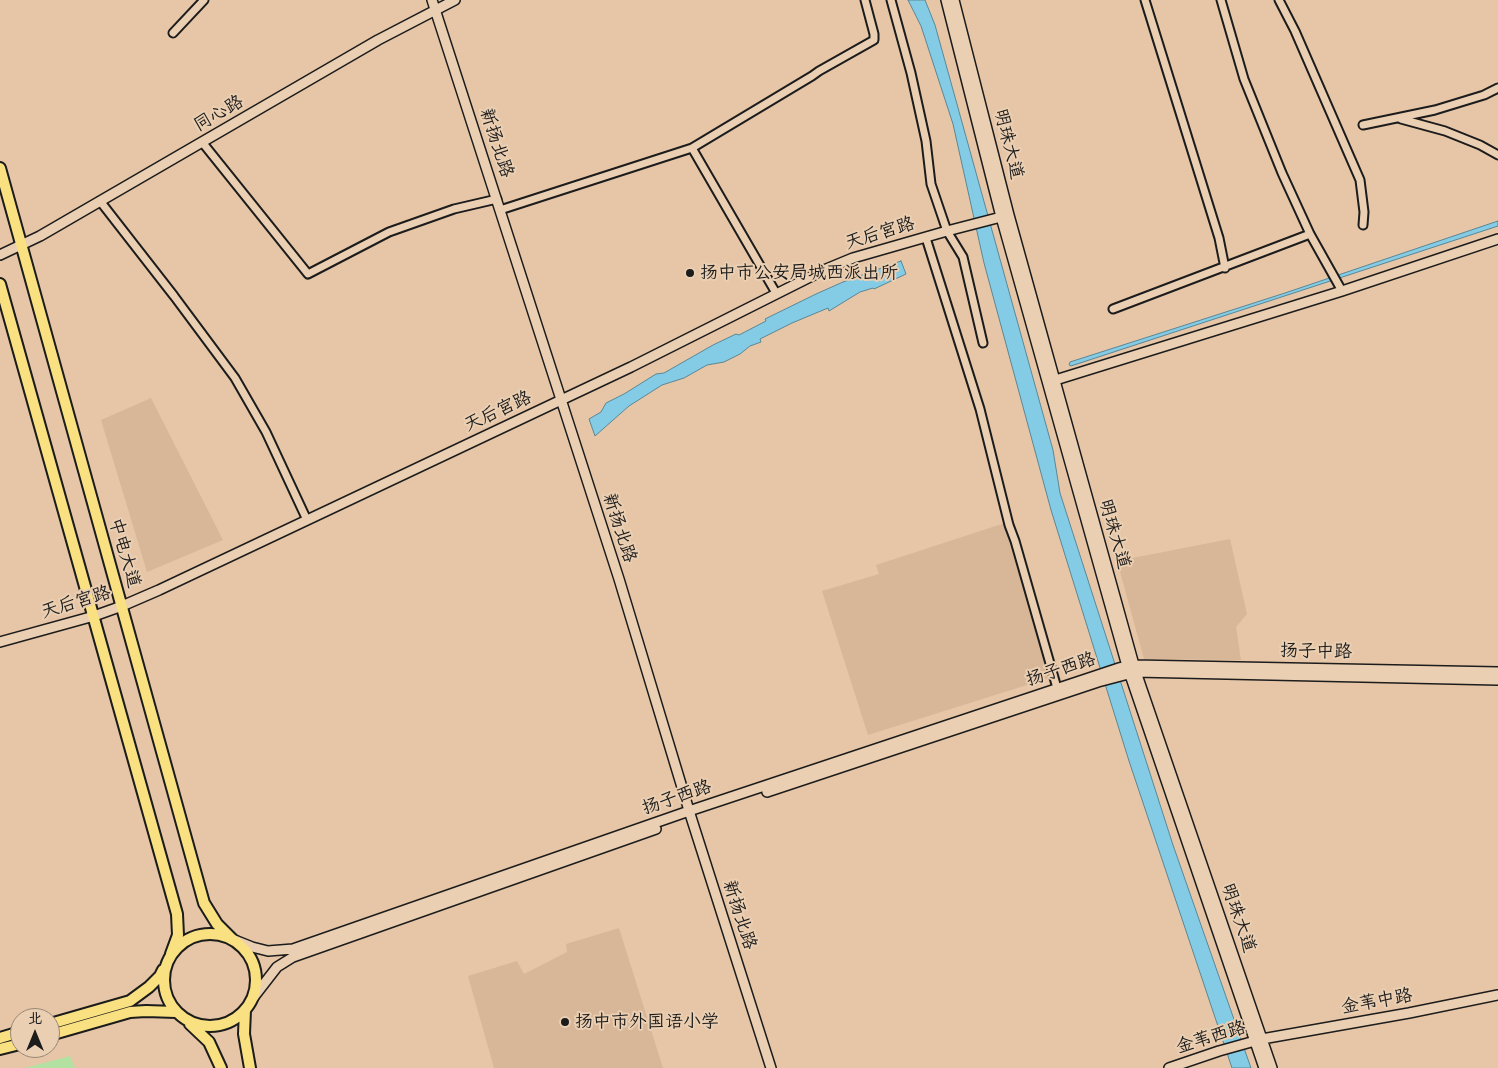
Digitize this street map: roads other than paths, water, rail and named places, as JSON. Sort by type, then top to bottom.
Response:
[{"type":"main road","name":"新扬北路","points":[[432,0],[618,579],[771,1068]]},
{"type":"main road","name":"同心路","points":[[0,255],[22,245],[100,201],[378,40],[455,0]]},
{"type":"main road","name":"明珠大道","points":[[946,0],[1002,217],[1050,382],[1128,670],[1264,1068]]},
{"type":"main road","name":"明珠大道","points":[[954,0],[1002,217]]},
{"type":"main road","name":"中电大道","points":[[0,168],[204,902],[217,924],[232,939]]},
{"type":"main road","name":"天后宫路","points":[[0,642],[94,616],[122,606],[631,367],[776,293],[853,258],[1002,217]]},
{"type":"main road","points":[[1050,382],[1498,238]]},
{"type":"main road","points":[[0,284],[177,914],[178,935],[171,954],[160,976],[150,987],[130,1001],[60,1021]]},
{"type":"main road","name":"扬子西路","points":[[232,939],[268,951],[293,949],[1057,688],[1128,670]]},
{"type":"main road","name":"扬子中路","points":[[1128,670],[1498,672]]},
{"type":"main road","name":"扬子中路","points":[[1128,670],[1498,680]]},
{"type":"main road","name":"扬子西路","points":[[253,998],[276,967],[293,957],[690,814],[1097,678]]},
{"type":"main road","points":[[171,954],[180,944],[192,936],[206,933],[220,934],[232,939],[243,947],[251,958],[256,971],[256,985],[253,998],[245,1010],[233,1020],[218,1026],[202,1026],[188,1021]]},
{"type":"main road","points":[[165,965],[163,978],[168,1002],[176,1012],[209,1042],[221,1068]]},
{"type":"main road","name":"金苇中路","points":[[1255,1041],[1498,996]]},
{"type":"main road","points":[[245,1010],[244,1034],[250,1068]]},
{"type":"main road","points":[[60,1032],[130,1012],[176,1012]]},
{"type":"main road","name":"明珠大道","points":[[1255,1041],[1272,1068]]},
{"type":"main road","name":"金苇西路","points":[[1168,1068],[1255,1041]]},
{"type":"street","points":[[173,33],[204,0]]},
{"type":"street","points":[[500,210],[692,148],[818,71],[874,40],[865,0]]},
{"type":"street","points":[[891,0],[911,73],[926,141],[931,184],[947,231],[962,258],[983,343]]},
{"type":"street","points":[[1145,0],[1219,238],[1225,268]]},
{"type":"street","points":[[1220,0],[1244,79],[1282,173],[1310,234],[1341,289]]},
{"type":"street","points":[[1279,0],[1295,31],[1360,180],[1364,212],[1363,225]]},
{"type":"street","points":[[1363,125],[1451,105],[1484,95],[1498,88]]},
{"type":"street","points":[[1398,118],[1445,131],[1480,145],[1498,155]]},
{"type":"street","points":[[202,142],[308,274],[389,232],[454,209],[497,199]]},
{"type":"street","points":[[692,148],[776,293]]},
{"type":"street","points":[[100,201],[235,378],[266,432],[307,520]]},
{"type":"street","points":[[1113,310],[1310,234]]},
{"type":"street","points":[[926,238],[980,409],[1009,525],[1057,688]]},
{"type":"water","points":[[908,0],[925,0],[935,25],[1053,450],[1060,493],[1173,845],[1251,1068],[1232,1068],[1129,761],[1051,510],[984,263],[953,124],[921,26]]},
{"type":"water","points":[[1498,221],[1498,226],[1071,366],[1069,365],[1070,362],[1285,293]]},
{"type":"water","points":[[901,261],[906,274],[874,289],[860,292],[829,311],[828,308],[792,323],[760,339],[761,342],[750,346],[740,354],[724,362],[707,365],[684,378],[662,385],[629,406],[595,436],[589,419],[601,412],[606,403],[656,374],[664,373],[713,345],[736,334],[739,335],[766,321],[765,319],[816,294]]},
{"type":"place","name":"扬中市公安局城西派出所","points":[[690,273]]},
{"type":"place","name":"扬中市外国语小学","points":[[565,1022]]}]
